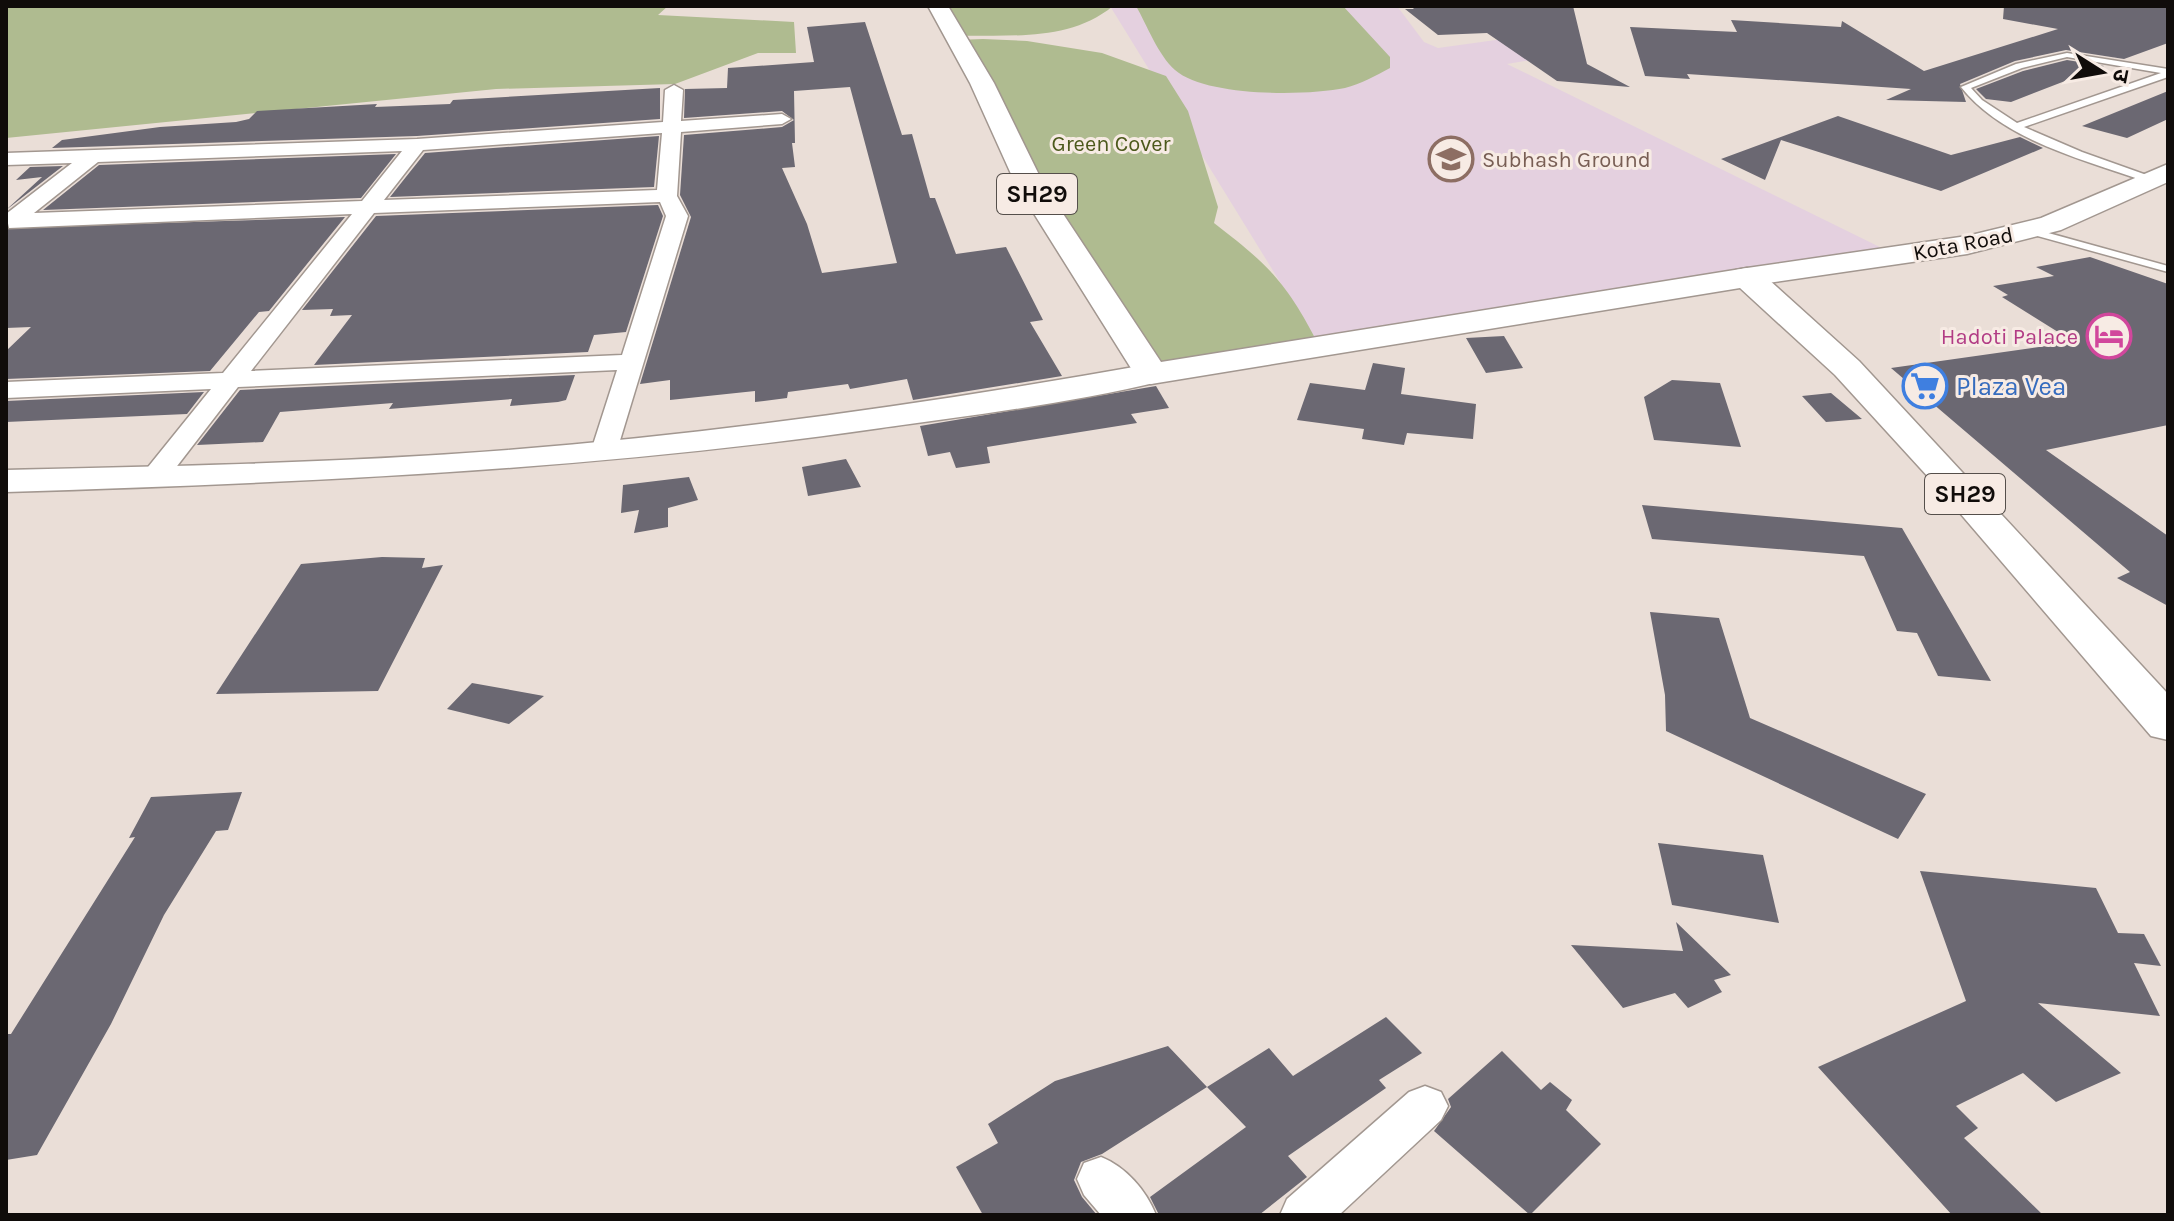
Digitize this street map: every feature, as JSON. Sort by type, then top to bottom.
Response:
[{"type":"main road","name":"SH29","points":[[938,6],[982,83],[1030,185],[1151,374]]},
{"type":"main road","name":"Kota Road","points":[[1151,374],[1747,277],[1967,245],[2051,224],[2159,176]]},
{"type":"main road","name":"SH29","points":[[1747,277],[1847,368],[1945,471],[2168,724]]},
{"type":"street","points":[[605,451],[677,216],[667,196],[674,90]]},
{"type":"street","points":[[6,159],[417,145],[782,119]]},
{"type":"street","points":[[154,477],[417,145]]},
{"type":"street","points":[[8,221],[94,155]]},
{"type":"street","points":[[8,221],[667,196]]},
{"type":"street","points":[[6,390],[633,362]]},
{"type":"street","points":[[6,481],[342,471],[605,451],[719,440],[1001,401],[1151,374]]},
{"type":"street","points":[[1304,1215],[1425,1106]]},
{"type":"street","points":[[1101,1179],[1132,1215]]},
{"type":"lane","points":[[2159,176],[2017,126],[1973,100],[1965,87],[2019,66],[2067,55],[2168,73]]},
{"type":"lane","points":[[2017,126],[2168,73]]},
{"type":"lane","points":[[2027,230],[2168,269]]},
{"type":"shaded area","name":"Subhash Ground","points":[[1110,6],[1397,6],[1424,42],[1438,48],[1503,39],[1537,59],[1507,64],[1894,254],[1320,347]]},
{"type":"green space","points":[[6,6],[668,6],[658,15],[794,22],[796,53],[758,53],[675,84],[496,89],[6,138]]},
{"type":"green space","points":[[938,6],[1113,6],[1095,18],[1057,31],[954,36]]},
{"type":"green space","points":[[1136,6],[1343,6],[1390,57],[1390,68],[1368,80],[1328,91],[1257,92],[1209,85],[1190,79],[1169,64]]},
{"type":"green space","name":"Green Cover","points":[[956,40],[1027,41],[1102,53],[1166,76],[1188,111],[1218,207],[1214,223],[1276,277],[1320,347],[1151,374]]},
{"type":"building","points":[[1411,6],[1573,6],[1587,64],[1630,87],[1557,81],[1487,33],[1438,35],[1405,9],[1414,9]]},
{"type":"building","points":[[2004,6],[2168,6],[2168,43],[2124,59],[2066,50],[2015,61],[1960,84],[1966,102],[1886,100],[1911,89],[1687,74],[1690,79],[1645,76],[1630,27],[1737,32],[1731,20],[1841,27],[1842,21],[1924,71],[2058,29],[2003,19]]},
{"type":"building","points":[[865,22],[902,135],[912,134],[930,198],[935,198],[956,254],[1006,247],[1043,320],[1030,322],[1062,376],[913,400],[907,379],[850,389],[848,384],[788,392],[787,398],[755,402],[755,391],[670,400],[670,380],[640,384],[691,217],[680,195],[684,135],[782,127],[794,120],[782,111],[684,118],[685,89],[727,88],[728,68],[814,62],[807,27]],"holes":[[[850,87],[897,263],[822,273],[807,224],[782,168],[795,167],[792,143],[795,143],[794,91]]]},
{"type":"building","points":[[2067,60],[2104,66],[2011,102],[1986,99],[1976,89],[2023,71]]},
{"type":"building","points":[[660,88],[660,119],[417,136],[52,148],[62,140],[160,127],[236,122],[249,119],[257,111],[377,104],[375,107],[450,104],[453,100]]},
{"type":"building","points":[[2168,91],[2168,119],[2127,138],[2082,126]]},
{"type":"building","points":[[1838,116],[1951,155],[2020,137],[2043,148],[1941,191],[1781,140],[1765,180],[1721,159]]},
{"type":"building","points":[[659,136],[654,187],[390,197],[425,153]]},
{"type":"building","points":[[396,154],[361,198],[43,210],[99,165]]},
{"type":"building","points":[[63,166],[6,210],[42,177],[16,180],[30,167]]},
{"type":"building","points":[[658,205],[663,216],[626,332],[594,335],[588,352],[314,365],[352,315],[330,316],[333,309],[302,310],[376,216]]},
{"type":"building","points":[[345,217],[269,311],[259,312],[210,371],[6,379],[6,351],[31,327],[6,328],[6,228]]},
{"type":"building","points":[[2090,257],[2168,284],[2168,425],[2046,450],[2168,536],[2168,606],[2117,578],[2130,572],[1891,368],[2074,342],[2002,297],[2008,295],[1993,286],[2054,276],[2036,267]]},
{"type":"building","points":[[1504,336],[1523,368],[1486,373],[1466,338]]},
{"type":"building","points":[[1373,363],[1405,368],[1401,394],[1476,404],[1473,439],[1407,433],[1404,445],[1362,439],[1364,429],[1297,420],[1310,383],[1365,390]]},
{"type":"building","points":[[575,375],[566,400],[558,402],[510,406],[512,399],[389,409],[393,403],[280,412],[263,442],[197,445],[240,390]]},
{"type":"building","points":[[1672,380],[1720,383],[1741,447],[1654,440],[1644,397]]},
{"type":"building","points":[[1156,386],[1169,408],[1131,414],[1137,423],[987,447],[990,463],[956,468],[950,452],[928,456],[920,426]]},
{"type":"building","points":[[204,392],[187,414],[6,422],[6,401]]},
{"type":"building","points":[[1831,393],[1862,419],[1826,422],[1802,396]]},
{"type":"building","points":[[846,459],[861,487],[808,496],[802,467]]},
{"type":"building","points":[[689,477],[698,500],[668,508],[668,527],[634,533],[639,510],[621,513],[623,485]]},
{"type":"building","points":[[1642,505],[1902,528],[1991,681],[1938,676],[1917,633],[1897,631],[1864,556],[1652,539]]},
{"type":"building","points":[[382,557],[425,558],[422,568],[443,565],[378,691],[216,694],[301,564]]},
{"type":"building","points":[[1650,612],[1719,618],[1750,718],[1926,794],[1898,839],[1666,731],[1665,695]]},
{"type":"building","points":[[472,683],[544,696],[509,724],[447,709]]},
{"type":"building","points":[[242,792],[228,830],[216,831],[164,915],[111,1024],[37,1155],[6,1160],[6,1034],[11,1034],[135,837],[129,838],[151,797]]},
{"type":"building","points":[[1658,843],[1763,855],[1779,923],[1672,905]]},
{"type":"building","points":[[1920,871],[2096,888],[2118,933],[2144,934],[2161,966],[2134,963],[2160,1016],[2038,1003],[2121,1073],[2056,1102],[2023,1073],[1956,1106],[1978,1128],[1964,1138],[2043,1215],[1952,1215],[1818,1067],[1966,1001]]},
{"type":"building","points":[[1676,922],[1731,975],[1714,980],[1722,992],[1688,1008],[1675,993],[1623,1008],[1571,945],[1683,951]]},
{"type":"building","points":[[1386,1017],[1422,1053],[1379,1080],[1386,1088],[1288,1156],[1307,1177],[1259,1215],[1159,1215],[1150,1197],[1246,1127],[1207,1087],[1269,1048],[1293,1076]]},
{"type":"building","points":[[1168,1046],[1207,1087],[1102,1154],[1081,1162],[1074,1180],[1082,1197],[1097,1215],[983,1215],[956,1167],[998,1143],[988,1124],[1055,1081]]},
{"type":"building","points":[[1502,1051],[1541,1090],[1550,1082],[1572,1100],[1566,1110],[1601,1144],[1530,1215],[1434,1131],[1451,1107],[1448,1099]]},
{"type":"place","name":"Subhash Ground","points":[[1451,159]]},
{"type":"place","name":"Hadoti Palace","points":[[2109,336]]},
{"type":"place","name":"Plaza Vea","points":[[1925,386]]}]
